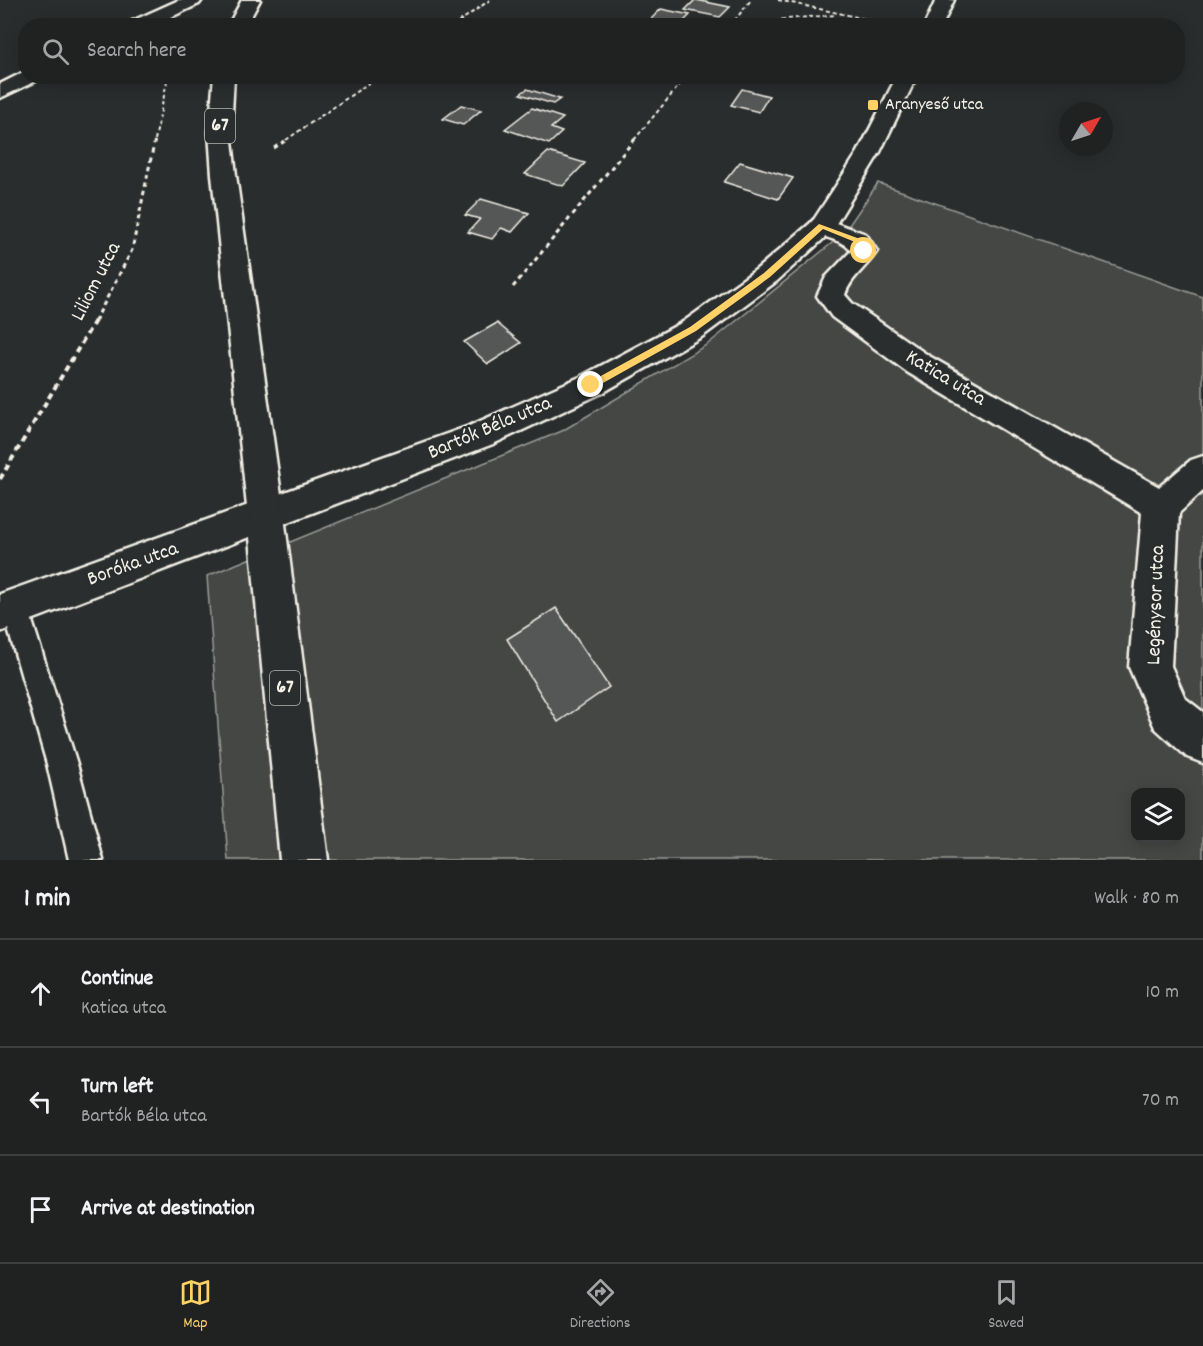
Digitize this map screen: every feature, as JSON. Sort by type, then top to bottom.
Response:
[{"type":"street","points":[[151,18],[193,0]]},
{"type":"street","points":[[241,18],[251,0]]},
{"type":"street","points":[[937,18],[945,0]]},
{"type":"street","points":[[152,3],[171,8]]},
{"type":"street","points":[[0,92],[18,83]]},
{"type":"street","name":"67","points":[[223,84],[220,132],[304,860]]},
{"type":"street","name":"Bartók Béla utca","points":[[266,516],[481,435],[591,385],[693,329],[767,275],[822,226],[869,152],[903,84]]},
{"type":"street","name":"Katica utca","points":[[822,226],[857,240],[864,251],[859,261],[833,284],[831,296],[842,310],[918,364],[1161,506]]},
{"type":"street","points":[[1161,506],[1203,470]]},
{"type":"street","name":"Legénysor utca","points":[[1161,506],[1150,667],[1170,712],[1203,741]]},
{"type":"street","name":"Boróka utca","points":[[8,611],[266,516]]},
{"type":"lane","points":[[8,611],[62,764],[86,860]]},
{"type":"path","points":[[464,18],[490,0]]},
{"type":"path","points":[[736,18],[751,0]]},
{"type":"path","points":[[778,0],[861,18]]},
{"type":"path","points":[[796,18],[843,14]]},
{"type":"path","name":"Liliom utca","points":[[0,479],[90,330],[132,250],[166,84]]},
{"type":"path","points":[[274,148],[367,84]]},
{"type":"path","points":[[513,287],[680,84]]},
{"type":"shaded area","points":[[878,183],[1203,297],[1203,860],[228,860],[207,576],[562,431],[708,344],[843,234]]},
{"type":"building","points":[[695,0],[730,7],[720,17],[685,10]]},
{"type":"building","points":[[661,9],[690,15],[687,18],[652,18]]},
{"type":"building","points":[[527,89],[560,99],[553,104],[520,94]]},
{"type":"building","points":[[742,89],[769,96],[759,112],[731,105]]},
{"type":"building","points":[[461,105],[481,110],[463,125],[443,119]]},
{"type":"building","points":[[532,108],[563,118],[551,128],[562,132],[549,144],[505,129]]},
{"type":"building","points":[[548,152],[585,163],[563,186],[525,174]]},
{"type":"building","points":[[740,162],[793,178],[778,199],[724,182]]},
{"type":"building","points":[[481,199],[529,213],[512,232],[501,228],[492,239],[468,232],[480,219],[465,215]]},
{"type":"building","points":[[497,323],[521,343],[488,364],[464,342]]},
{"type":"building","points":[[556,608],[609,687],[558,722],[507,639]]},
{"type":"place","name":"Aranyeső utca","points":[[873,105]]},
{"type":"route","points":[[591,385],[693,329],[767,275],[822,226],[857,240],[864,251]]}]
